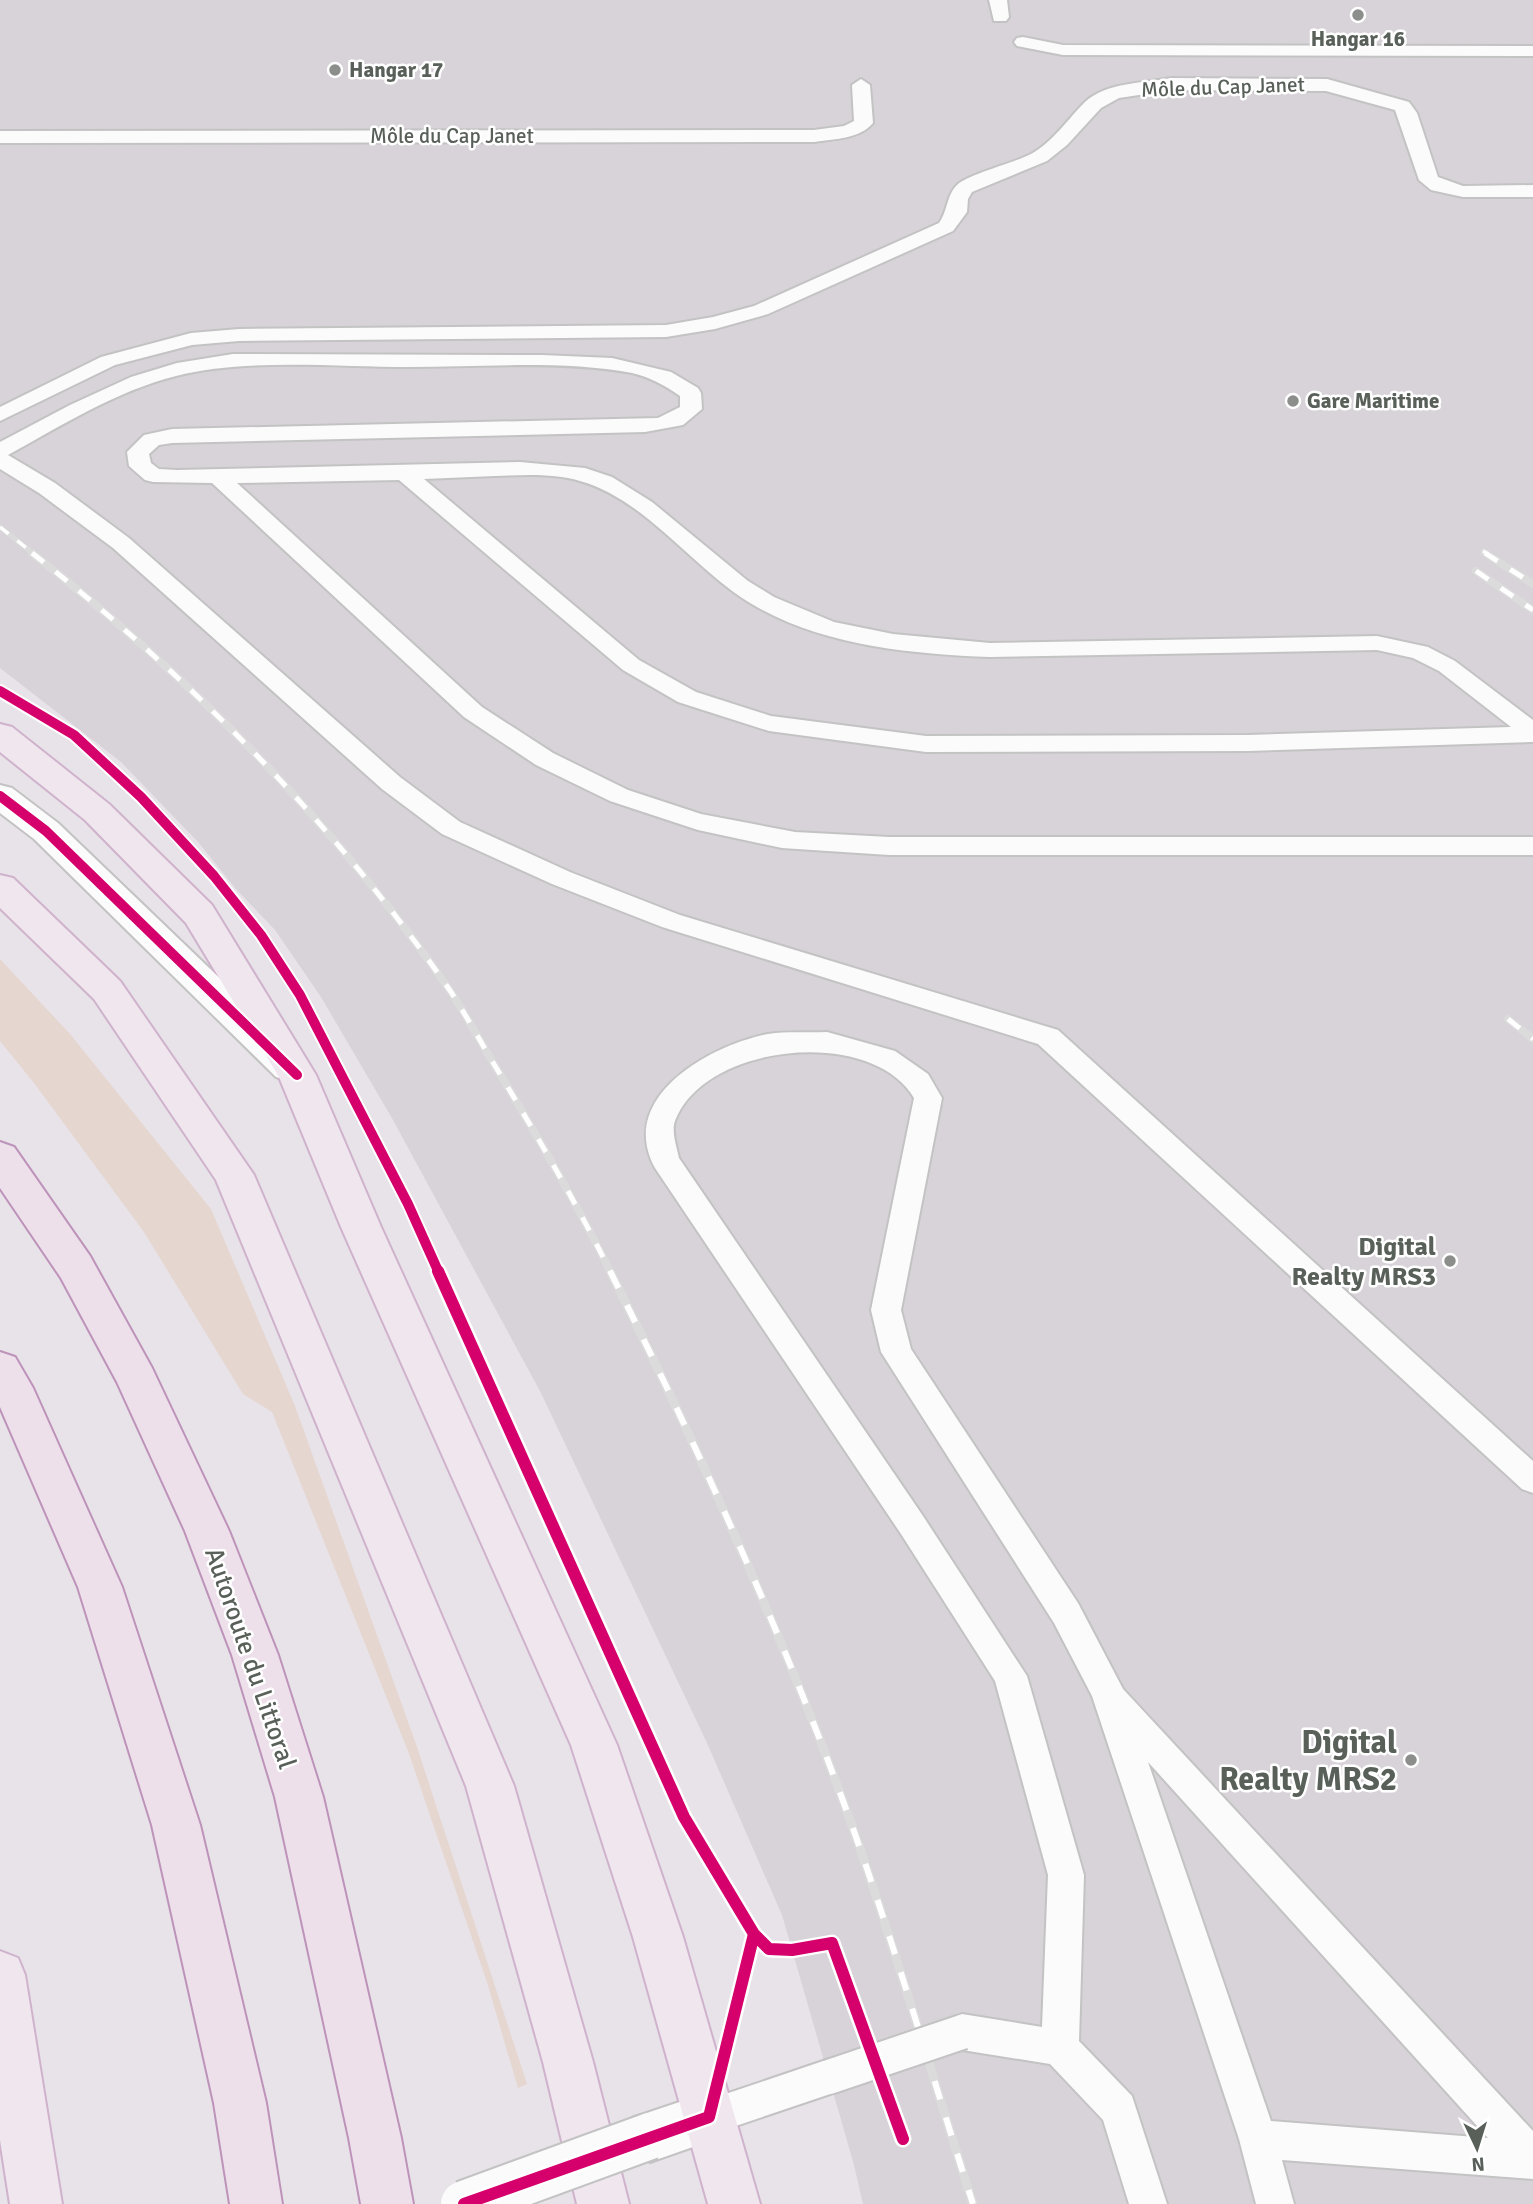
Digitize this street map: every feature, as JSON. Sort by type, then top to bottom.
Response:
[{"type":"highway","name":"Autoroute du Littoral","points":[[0,1157],[76,1268],[137,1380],[207,1531],[255,1655],[299,1797],[375,2138],[387,2204]]},
{"type":"highway","points":[[0,1369],[18,1400],[100,1587],[176,1825],[240,2103],[256,2204]]},
{"type":"main road","points":[[0,735],[97,812],[199,914],[297,1075],[361,1227],[594,1745],[658,1937],[734,2204]]},
{"type":"main road","points":[[0,887],[107,990],[234,1175],[490,1786],[568,2062],[603,2204]]},
{"type":"main road","points":[[0,1975],[36,2204]]},
{"type":"street","points":[[0,796],[46,831],[297,1075]]},
{"type":"street","points":[[464,2204],[709,2116]]},
{"type":"lane","name":"Môle du Cap Janet","points":[[1023,42],[1039,48],[1063,50],[1533,51]]},
{"type":"lane","name":"Môle du Cap Janet","points":[[613,333],[678,329],[716,323],[761,310],[946,227],[957,212],[958,199],[965,188],[1040,157],[1060,141],[1094,104],[1114,93],[1144,87],[1198,84],[1327,85],[1341,88],[1402,106],[1408,113],[1429,180],[1441,188],[1533,191]]},
{"type":"lane","name":"Môle du Cap Janet","points":[[0,136],[814,136],[849,131],[864,123],[860,85]]},
{"type":"lane","points":[[0,415],[108,362],[149,348],[191,339],[239,335],[613,333],[612,364]]},
{"type":"lane","points":[[0,451],[98,399],[161,373],[233,360],[528,361],[612,364],[638,368],[680,384],[690,393],[691,409],[685,416],[669,424],[645,426],[172,436],[152,440],[138,452],[140,466],[153,475],[535,470],[584,475],[617,487],[743,588],[777,607],[827,626],[891,642],[938,648],[990,650],[1377,643],[1420,652],[1447,666],[1533,733]]},
{"type":"lane","points":[[0,460],[47,488],[121,544],[180,593],[391,783],[451,828],[561,878],[671,921],[1048,1037],[1533,1480]]},
{"type":"lane","points":[[404,473],[631,665],[687,697],[769,723],[926,744],[1248,743],[1533,733]]},
{"type":"lane","points":[[217,476],[473,712],[518,745],[572,775],[666,812],[783,839],[889,846],[1533,846]]},
{"type":"lane","points":[[1060,2048],[1066,1875],[1010,1676],[912,1525],[664,1160],[659,1124],[677,1091],[716,1063],[769,1044],[827,1042],[885,1058],[918,1081],[928,1098],[886,1310],[896,1352],[1066,1614],[1108,1694],[1258,2139],[1275,2204]]},
{"type":"lane","points":[[1108,1694],[1533,2160]]},
{"type":"lane","points":[[709,2116],[962,2032],[1060,2048],[1119,2109],[1148,2204]]},
{"type":"lane","points":[[1258,2139],[1533,2160]]},
{"type":"shaded area","points":[[0,0],[1533,0],[1533,2204],[863,2204],[782,1915],[707,1743],[541,1393],[393,1120],[321,997],[275,930],[236,889],[198,842],[121,762],[0,668]]},
{"type":"shaded area","points":[[0,959],[70,1034],[211,1209],[295,1406],[417,1747],[527,2084],[518,2088],[487,1982],[408,1751],[272,1412],[243,1394],[144,1232],[0,1041]]},
{"type":"railway","points":[[0,527],[34,554]]},
{"type":"railway","points":[[1483,551],[1488,554]]},
{"type":"railway","points":[[32,553],[91,601],[204,703],[310,813],[359,871],[406,930],[458,1003],[559,1175],[610,1271]]},
{"type":"railway","points":[[1485,553],[1533,584]]},
{"type":"railway","points":[[1476,571],[1533,610]]},
{"type":"railway","points":[[1508,1019],[1533,1039]]},
{"type":"railway","points":[[610,1271],[738,1542],[824,1750],[882,1915],[973,2204]]},
{"type":"cycle path","points":[[0,691],[74,735],[141,797],[214,876],[261,935],[300,995],[408,1204],[684,1817],[754,1934],[769,1949],[792,1950],[832,1943],[903,2139]]},
{"type":"cycle path","points":[[0,796],[46,831],[297,1075]]},
{"type":"cycle path","points":[[464,2204],[709,2117],[754,1934]]},
{"type":"place","name":"Hangar 16","points":[[1358,15]]},
{"type":"place","name":"Hangar 17","points":[[335,70]]},
{"type":"place","name":"Gare Maritime","points":[[1293,401]]},
{"type":"place","name":"Digital Realty MRS3","points":[[1450,1261]]},
{"type":"place","name":"Digital Realty MRS2","points":[[1411,1760]]}]
